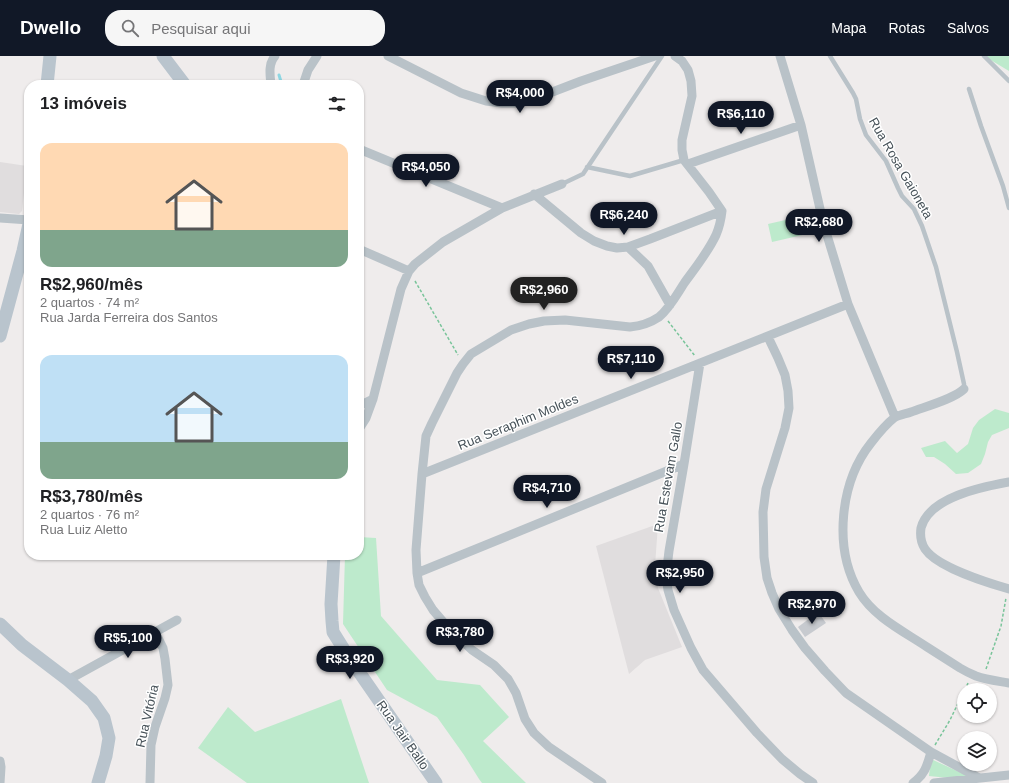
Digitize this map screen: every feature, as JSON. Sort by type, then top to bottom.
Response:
[{"type":"main road","points":[[48,80],[50,56]]},
{"type":"main road","points":[[163,56],[181,80]]},
{"type":"main road","points":[[0,336],[24,246]]},
{"type":"main road","name":"Rua Jair Ballo","points":[[334,560],[331,604],[333,632],[436,783]]},
{"type":"main road","points":[[0,625],[22,645],[68,680],[92,701],[104,718],[109,738],[106,756],[98,783]]},
{"type":"street","points":[[270,80],[271,63],[275,56]]},
{"type":"street","points":[[304,80],[308,70],[317,56]]},
{"type":"street","points":[[392,58],[407,56]]},
{"type":"street","points":[[392,58],[462,93],[486,101],[518,103],[655,56]]},
{"type":"street","points":[[602,783],[549,747],[534,733],[525,719],[516,693],[508,679],[494,665],[472,650],[451,631],[433,610],[425,597],[419,585],[416,550],[422,474],[426,436],[446,394],[463,364],[472,354],[511,330],[528,324],[544,321],[565,320],[630,327],[640,326],[660,316],[670,305],[709,248],[720,223],[722,212],[686,162],[682,150],[682,140],[692,96],[691,81],[688,70],[682,61],[675,56]]},
{"type":"street","points":[[780,56],[801,125],[823,222],[848,304],[895,417]]},
{"type":"street","points":[[686,162],[801,125]]},
{"type":"street","points":[[364,151],[502,208]]},
{"type":"street","points":[[364,421],[373,399],[401,290],[409,271],[415,264],[443,242],[502,208],[562,184]]},
{"type":"street","points":[[534,194],[581,233],[594,241],[617,248],[628,247],[722,212]]},
{"type":"street","points":[[0,218],[24,220]]},
{"type":"street","points":[[628,247],[648,266],[670,305]]},
{"type":"street","points":[[364,251],[409,271]]},
{"type":"street","name":"Rua Seraphim Moldes","points":[[422,474],[848,304]]},
{"type":"street","points":[[768,337],[785,375],[789,408],[785,428],[766,489],[763,512],[764,557],[767,578],[779,609],[805,648],[846,693],[931,752],[979,778]]},
{"type":"street","name":"Rua Estevam Gallo","points":[[700,364],[668,551],[666,576],[668,590],[674,610],[702,670],[757,733],[782,759],[813,783]]},
{"type":"street","points":[[964,389],[943,400],[895,417],[871,443],[862,456],[853,475],[847,496],[842,523],[844,550],[852,576],[859,592],[869,606],[887,621],[972,674],[983,678],[1009,683]]},
{"type":"street","points":[[364,404],[373,399]]},
{"type":"street","points":[[417,573],[684,464]]},
{"type":"street","points":[[1009,482],[978,489],[951,498],[937,506],[923,523],[920,539],[924,549],[951,568],[980,580],[1009,589]]},
{"type":"street","points":[[68,680],[177,620]]},
{"type":"street","name":"Rua Vitória","points":[[150,783],[151,745],[168,685],[163,648],[155,632]]},
{"type":"street","points":[[913,783],[920,778],[926,769],[931,752]]},
{"type":"street","points":[[0,761],[0,783]]},
{"type":"street","points":[[934,783],[1009,775]]},
{"type":"lane","points":[[562,184],[583,174],[662,56]]},
{"type":"lane","name":"Rua Rosa Gaioneta","points":[[830,56],[854,93],[860,119],[866,135],[886,161],[902,196],[914,210],[922,226],[936,267],[957,352],[964,389]]},
{"type":"lane","points":[[984,56],[1009,81]]},
{"type":"lane","points":[[969,90],[1003,186],[1009,208]]},
{"type":"lane","points":[[587,168],[630,176],[686,162]]},
{"type":"path","points":[[409,271],[463,364]]},
{"type":"path","points":[[662,313],[700,364]]},
{"type":"path","points":[[983,678],[1001,626],[1009,589]]},
{"type":"path","points":[[931,752],[957,706]]},
{"type":"shaded area","points":[[0,162],[24,166],[24,193],[22,211],[19,214],[0,212]]},
{"type":"shaded area","points":[[658,524],[655,566],[658,588],[682,647],[645,660],[629,674],[596,546]]},
{"type":"green space","points":[[984,56],[1009,56],[1009,71]]},
{"type":"green space","points":[[807,215],[811,233],[772,242],[768,224]]},
{"type":"green space","points":[[995,409],[1009,413],[1009,428],[992,435],[988,442],[981,464],[968,473],[956,474],[934,457],[926,457],[921,448],[945,441],[957,453],[968,444],[973,428],[979,420]]},
{"type":"green space","points":[[364,537],[376,538],[381,616],[437,680],[480,685],[509,717],[483,741],[526,783],[482,783],[437,717],[387,690],[343,624],[345,560],[364,560]]},
{"type":"green space","points":[[341,699],[369,783],[247,783],[198,748],[228,707],[255,732]]},
{"type":"green space","points":[[931,759],[968,776],[949,778],[929,776]]},
{"type":"building","points":[[818,612],[826,623],[805,637],[798,627]]},
{"type":"waterway","points":[[279,75],[280,80]]}]
